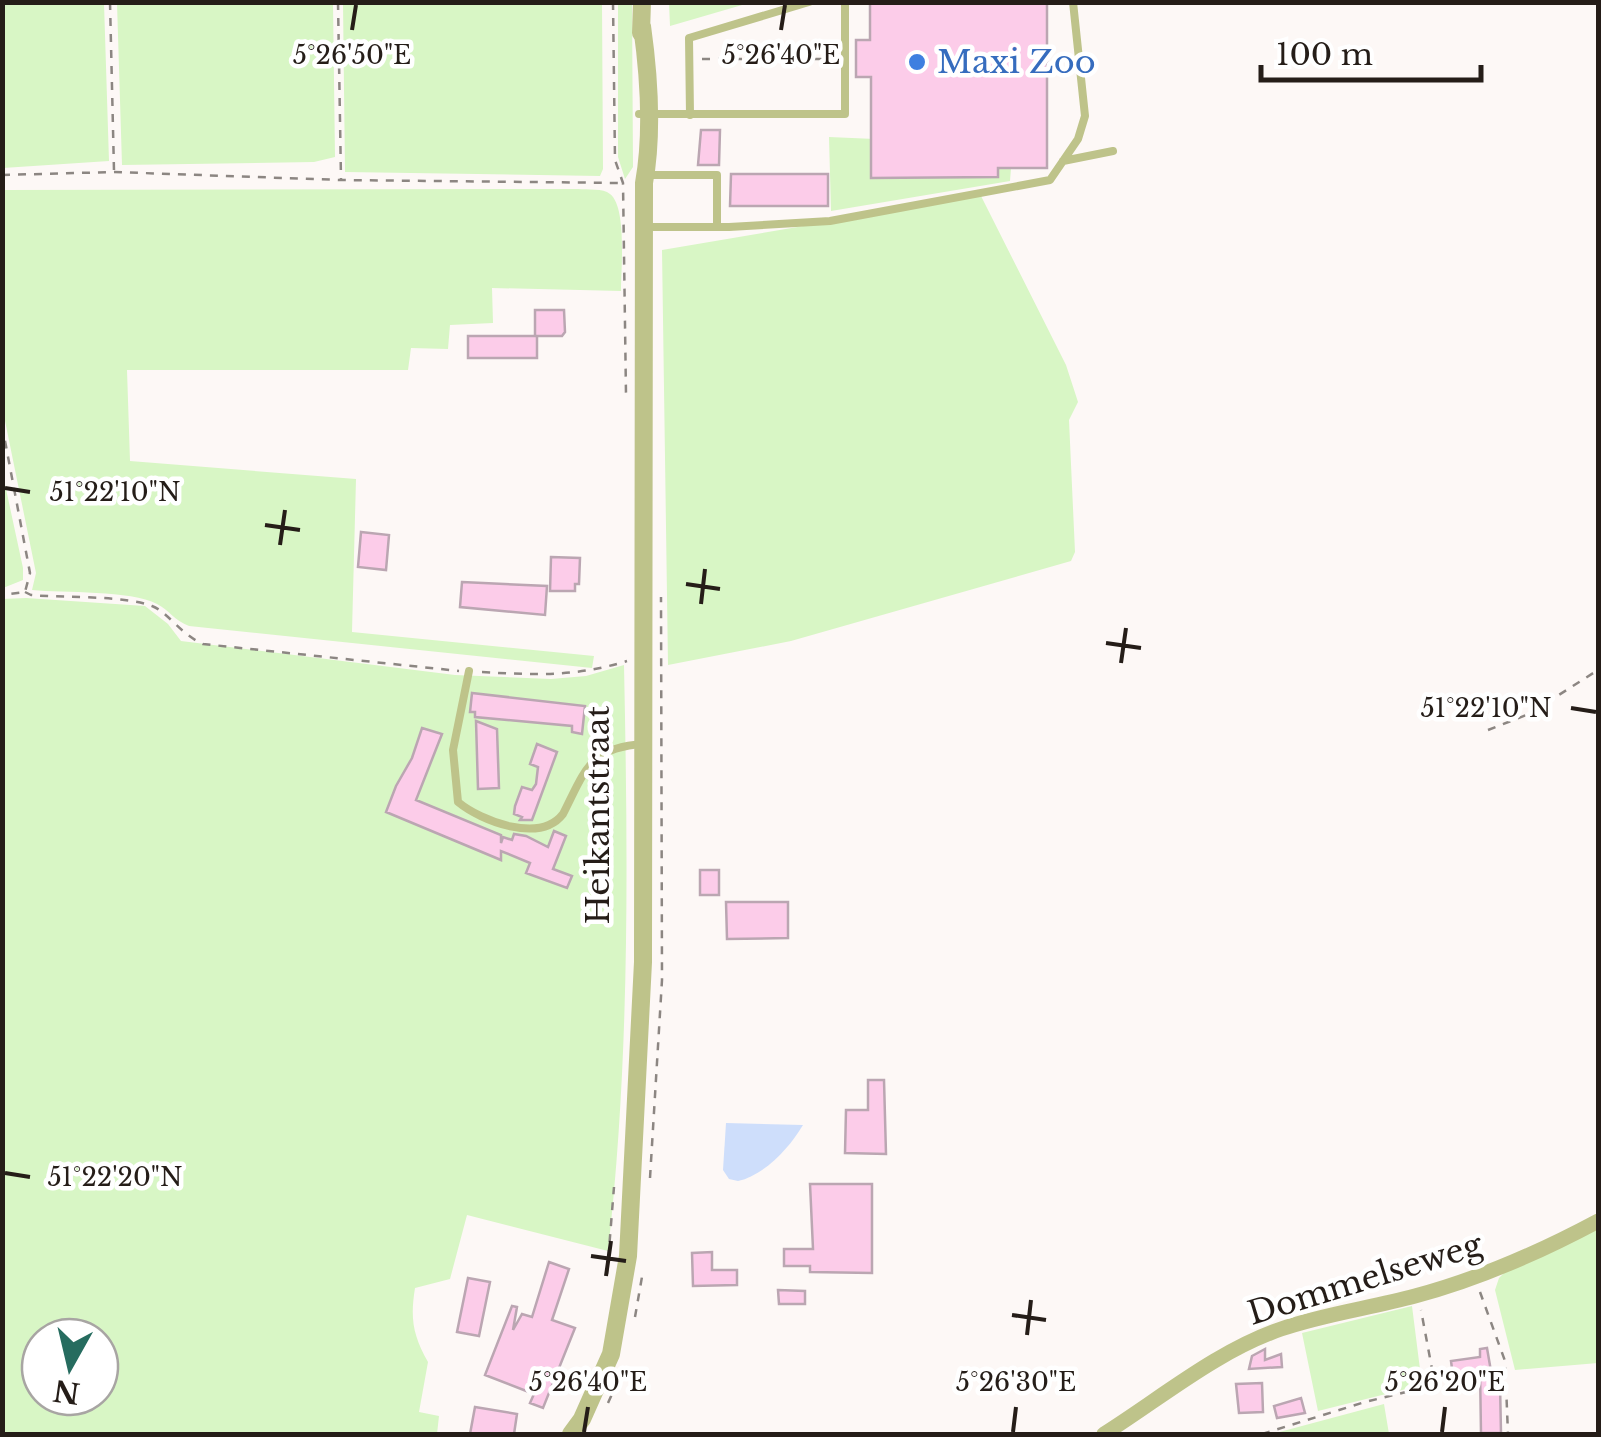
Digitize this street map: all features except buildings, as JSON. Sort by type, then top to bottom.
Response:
[{"type":"street","name":"Heikantstraat","points":[[570,1434],[582,1419],[611,1354],[628,1256],[643,962],[644,179],[639,162],[643,114],[638,61],[642,2]]},
{"type":"street","name":"Dommelseweg","points":[[1104,1434],[1242,1344],[1283,1328],[1419,1295],[1475,1277],[1547,1248],[1598,1221]]},
{"type":"lane","points":[[690,114],[689,38],[809,2]]},
{"type":"lane","points":[[643,114],[845,114],[845,2]]},
{"type":"lane","points":[[644,227],[830,221],[1050,180],[1078,139],[1085,116],[1073,2]]},
{"type":"lane","points":[[1063,161],[1112,150]]},
{"type":"lane","points":[[644,179],[717,175],[718,227]]},
{"type":"lane","points":[[468,672],[453,750],[458,802],[472,814],[500,824],[556,823],[596,756],[608,749],[644,744]]},
{"type":"path","points":[[110,2],[114,172]]},
{"type":"path","points":[[338,2],[341,180]]},
{"type":"path","points":[[614,2],[614,160],[623,183],[626,402]]},
{"type":"path","points":[[689,59],[845,59]]},
{"type":"path","points":[[2,175],[114,172],[341,180],[623,183]]},
{"type":"path","points":[[2,426],[30,573],[25,592]]},
{"type":"path","points":[[2,596],[25,592],[122,600],[155,606],[185,636],[203,644],[378,664],[560,676],[628,660]]},
{"type":"path","points":[[1488,730],[1528,714],[1598,670]]},
{"type":"path","points":[[606,1289],[615,1177]]},
{"type":"path","points":[[1475,1277],[1505,1361],[1508,1434]]},
{"type":"path","points":[[1262,1434],[1435,1385],[1419,1295]]},
{"type":"green space","points":[[3,2],[104,3],[109,161],[3,168]]},
{"type":"green space","points":[[669,2],[749,3],[670,26]]},
{"type":"green space","points":[[117,3],[333,3],[335,157],[314,162],[122,165]]},
{"type":"green space","points":[[343,3],[602,3],[600,176],[345,172]]},
{"type":"green space","points":[[618,3],[632,3],[633,167],[625,179],[618,157]]},
{"type":"green space","points":[[1016,103],[1010,181],[831,211],[829,137],[875,139]]},
{"type":"green space","points":[[3,190],[603,191],[615,201],[622,239],[621,291],[492,288],[493,323],[450,325],[448,349],[411,348],[408,370],[127,370],[130,461],[356,479],[352,632],[594,656],[592,668],[189,626],[145,600],[114,594],[32,590],[36,573],[3,411]]},
{"type":"green space","points":[[981,196],[1066,365],[1078,402],[1069,420],[1075,552],[1071,561],[791,641],[668,665],[662,250]]},
{"type":"green space","points":[[3,475],[23,580],[3,588]]},
{"type":"green space","points":[[2,599],[145,606],[168,624],[181,641],[455,675],[551,679],[586,676],[624,665],[624,1032],[608,1251],[467,1215],[450,1279],[415,1288],[414,1326],[428,1362],[419,1412],[439,1416],[437,1434],[3,1434]]},
{"type":"green space","points":[[1598,1225],[1598,1363],[1515,1370],[1495,1290],[1499,1278],[1510,1267]]},
{"type":"green space","points":[[1412,1306],[1422,1385],[1318,1411],[1302,1333]]},
{"type":"green space","points":[[1384,1404],[1389,1434],[1272,1434]]},
{"type":"water","points":[[726,1123],[803,1125],[776,1159],[758,1173],[738,1181],[729,1179],[723,1170]]},
{"type":"place","name":"Maxi Zoo","points":[[917,62]]}]
